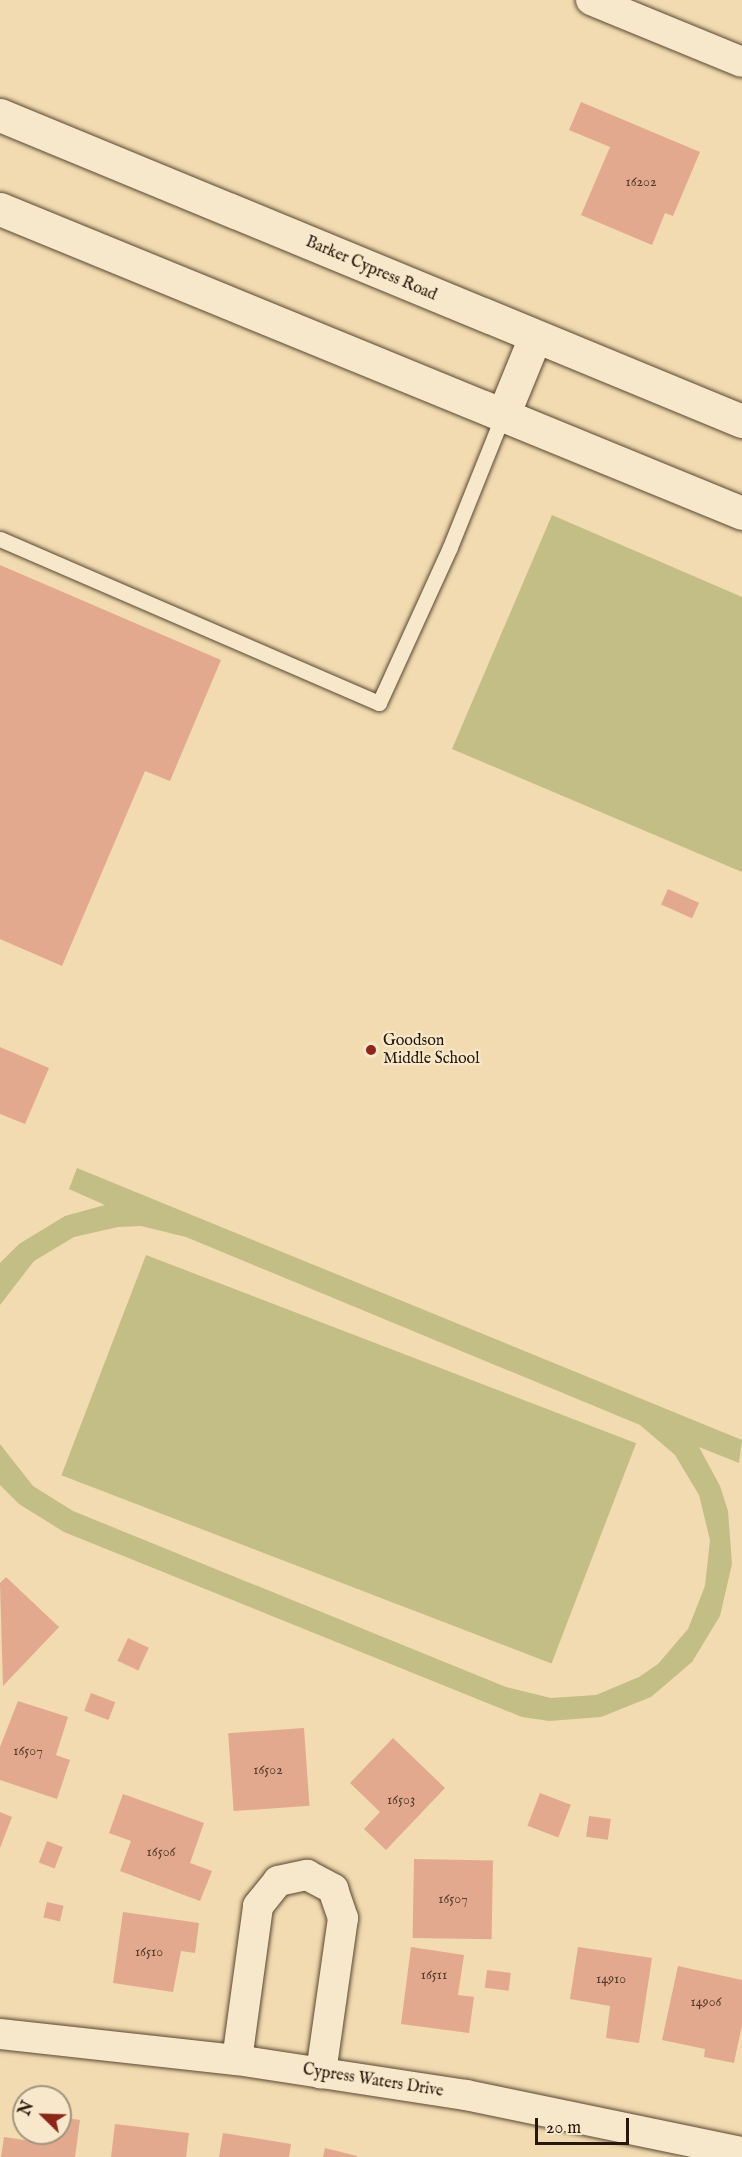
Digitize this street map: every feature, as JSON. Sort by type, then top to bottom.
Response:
[{"type":"main road","name":"Barker Cypress Road","points":[[2,120],[742,421]]},
{"type":"main road","points":[[0,209],[742,513]]},
{"type":"main road","points":[[503,415],[535,337]]},
{"type":"street","points":[[591,0],[742,62]]},
{"type":"street","points":[[237,2060],[258,1906],[278,1881],[307,1875],[333,1889],[343,1918],[321,2073]]},
{"type":"street","name":"Cypress Waters Drive","points":[[0,2034],[237,2060],[321,2073],[500,2102],[742,2152]]},
{"type":"lane","points":[[0,539],[379,703],[450,547],[503,415]]},
{"type":"shaded area","points":[[552,515],[742,597],[742,872],[452,749]]},
{"type":"shaded area","points":[[77,1168],[742,1440],[739,1463],[699,1447],[720,1486],[728,1511],[732,1564],[720,1616],[692,1662],[651,1697],[601,1717],[549,1721],[522,1717],[64,1532],[19,1504],[0,1485],[0,1444],[33,1486],[73,1511],[506,1687],[551,1698],[596,1695],[639,1677],[658,1664],[688,1629],[705,1586],[710,1540],[699,1495],[675,1455],[640,1425],[186,1237],[141,1226],[118,1227],[74,1237],[34,1261],[0,1305],[0,1263],[19,1244],[65,1216],[105,1205],[69,1189]]},
{"type":"shaded area","points":[[146,1255],[636,1443],[552,1663],[61,1475]]},
{"type":"building","points":[[581,102],[700,152],[673,216],[665,213],[652,245],[581,215],[610,147],[569,130]]},
{"type":"building","points":[[0,565],[221,660],[170,781],[145,771],[62,966],[0,939]]},
{"type":"building","points":[[668,889],[699,903],[692,918],[661,905]]},
{"type":"building","points":[[0,1047],[49,1068],[25,1124],[0,1114]]},
{"type":"building","points":[[6,1577],[59,1627],[3,1686],[0,1583]]},
{"type":"building","points":[[128,1638],[149,1648],[138,1670],[117,1661]]},
{"type":"building","points":[[91,1693],[115,1702],[108,1720],[84,1711]]},
{"type":"building","points":[[18,1701],[68,1717],[56,1755],[70,1760],[57,1799],[0,1780],[0,1747]]},
{"type":"building","points":[[304,1728],[309,1806],[234,1811],[228,1733]]},
{"type":"building","points":[[393,1738],[445,1788],[386,1850],[364,1829],[380,1812],[350,1783]]},
{"type":"building","points":[[540,1793],[571,1805],[558,1838],[527,1826]]},
{"type":"building","points":[[123,1794],[204,1823],[190,1863],[212,1871],[200,1901],[120,1871],[131,1841],[109,1833]]},
{"type":"building","points":[[0,1812],[12,1817],[0,1848]]},
{"type":"building","points":[[589,1816],[611,1819],[608,1840],[586,1837]]},
{"type":"building","points":[[47,1841],[63,1847],[55,1869],[39,1862]]},
{"type":"building","points":[[414,1859],[493,1860],[492,1939],[413,1938]]},
{"type":"building","points":[[47,1902],[64,1906],[60,1921],[43,1918]]},
{"type":"building","points":[[123,1912],[199,1923],[195,1953],[181,1951],[173,1992],[113,1983]]},
{"type":"building","points":[[411,1947],[464,1955],[458,1995],[474,1997],[469,2033],[401,2024]]},
{"type":"building","points":[[578,1947],[652,1958],[639,2043],[606,2038],[610,2006],[570,1999]]},
{"type":"building","points":[[678,1966],[742,1980],[742,2025],[734,2063],[704,2057],[705,2049],[662,2040]]},
{"type":"building","points":[[487,1970],[511,1973],[509,1991],[485,1988]]},
{"type":"building","points":[[72,2119],[80,2120],[75,2157],[1,2157],[4,2137],[12,2138],[12,2145],[72,2145]]},
{"type":"building","points":[[115,2124],[189,2133],[186,2157],[111,2157]]},
{"type":"building","points":[[223,2133],[291,2144],[289,2157],[219,2157]]},
{"type":"building","points":[[325,2148],[357,2156],[357,2157],[323,2157]]},
{"type":"place","name":"Goodson Middle School","points":[[371,1050]]}]
